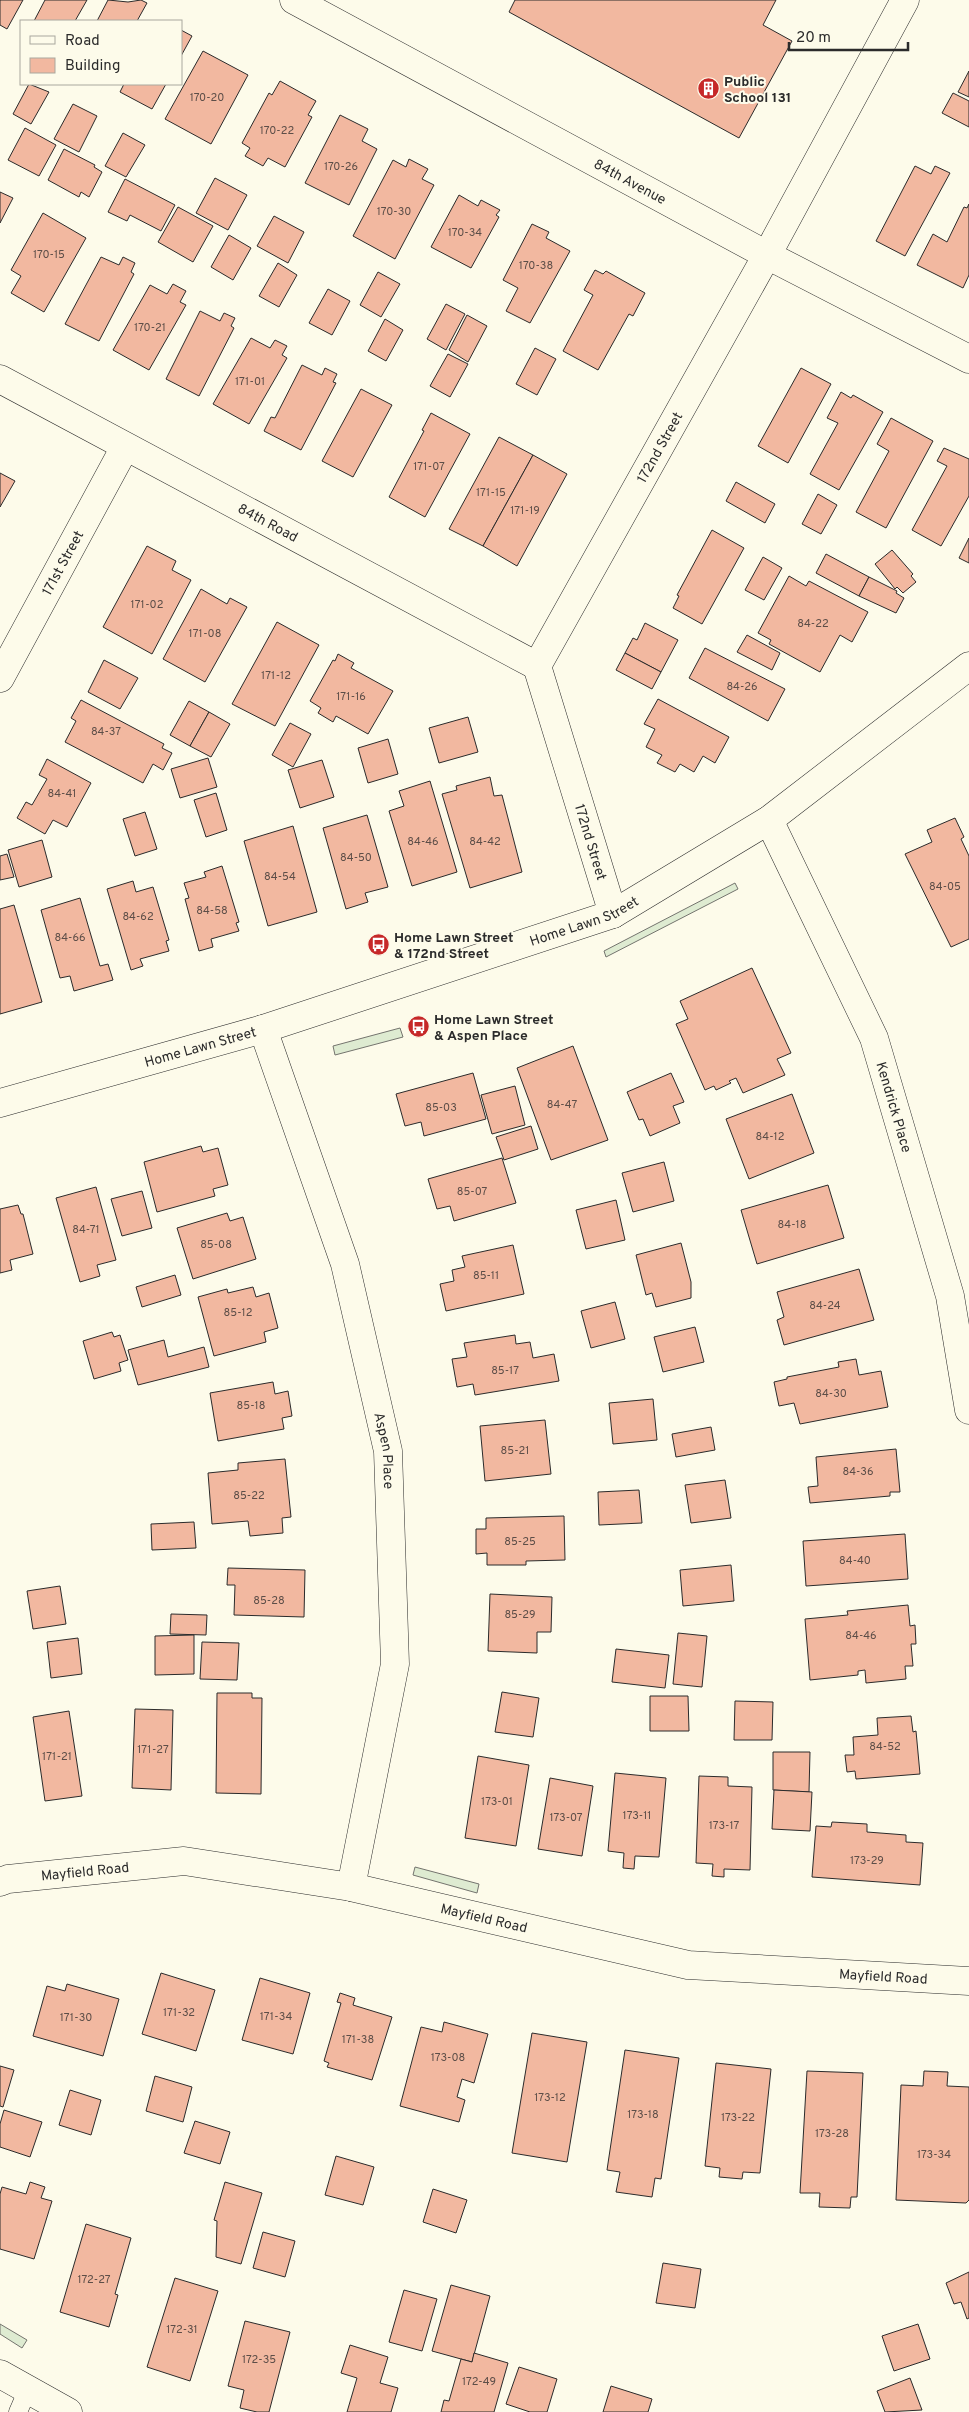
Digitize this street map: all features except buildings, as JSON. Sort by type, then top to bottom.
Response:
[{"type":"street","name":"84th Avenue","points":[[294,0],[767,255],[969,359]]},
{"type":"street","name":"172nd Street","points":[[613,914],[537,666],[767,255],[905,0]]},
{"type":"street","name":"84th Road","points":[[0,379],[124,447],[537,666]]},
{"type":"street","name":"171st Street","points":[[0,678],[124,447]]},
{"type":"street","name":"Home Lawn Street","points":[[0,1103],[263,1029],[613,914],[769,820],[969,666]]},
{"type":"street","name":"Kendrick Place","points":[[769,820],[874,1038],[950,1296],[969,1410]]},
{"type":"street","name":"Aspen Place","points":[[263,1029],[345,1264],[388,1451],[395,1664],[351,1887]]},
{"type":"street","name":"Mayfield Road","points":[[0,1882],[8,1878],[184,1861],[351,1887],[688,1966],[969,1981]]},
{"type":"street","points":[[10,2389],[68,2412]]},
{"type":"green space","points":[[735,883],[738,889],[606,957],[604,951]]},
{"type":"green space","points":[[400,1028],[403,1037],[335,1055],[333,1046]]},
{"type":"green space","points":[[415,1867],[479,1884],[477,1893],[413,1875]]},
{"type":"green space","points":[[0,2324],[27,2340],[22,2348],[0,2334]]},
{"type":"place","name":"Public School 131","points":[[708,89]]},
{"type":"place","name":"Home Lawn Street & 172nd Street","points":[[378,945]]},
{"type":"place","name":"Home Lawn Street & Aspen Place","points":[[418,1027]]}]
